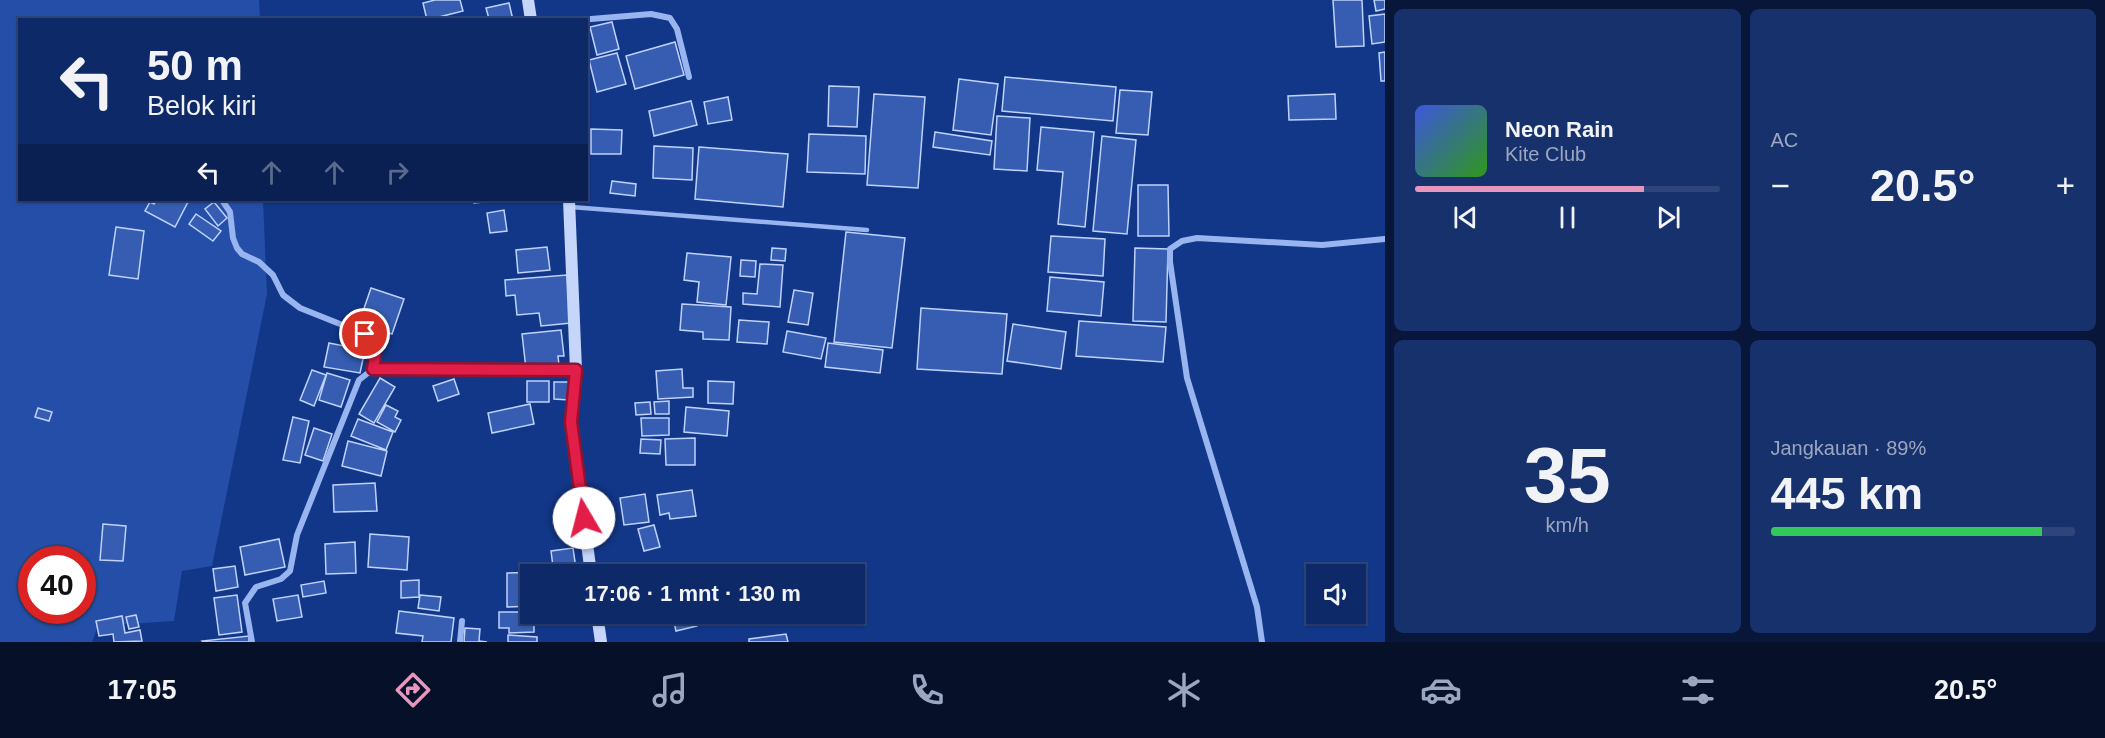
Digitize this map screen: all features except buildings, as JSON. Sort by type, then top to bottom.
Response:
[{"type":"street","points":[[528,0],[531,18]]},
{"type":"street","points":[[588,19],[651,14],[670,18],[676,28],[689,77]]},
{"type":"street","points":[[223,201],[230,212],[234,238],[242,255],[259,262],[273,275],[283,295],[300,308],[365,334],[374,343],[376,350],[373,369]]},
{"type":"street","points":[[570,203],[576,370],[571,422],[590,564]]},
{"type":"street","points":[[1262,642],[1257,607],[1187,378],[1170,249],[1182,241],[1197,238],[1322,245],[1385,239]]},
{"type":"street","points":[[252,642],[245,603],[256,587],[281,579],[290,571],[297,535],[359,380],[373,369],[576,370]]},
{"type":"street","points":[[459,642],[462,621]]},
{"type":"street","points":[[598,624],[601,642]]},
{"type":"lane","points":[[570,203],[867,230]]},
{"type":"shaded area","points":[[0,0],[259,0],[260,18],[18,18],[18,201],[263,201],[267,294],[212,566],[182,571],[174,621],[98,626],[92,642],[0,642]]},
{"type":"route","points":[[365,334],[374,343],[376,350],[373,369],[576,370],[571,422],[584,518]]}]
